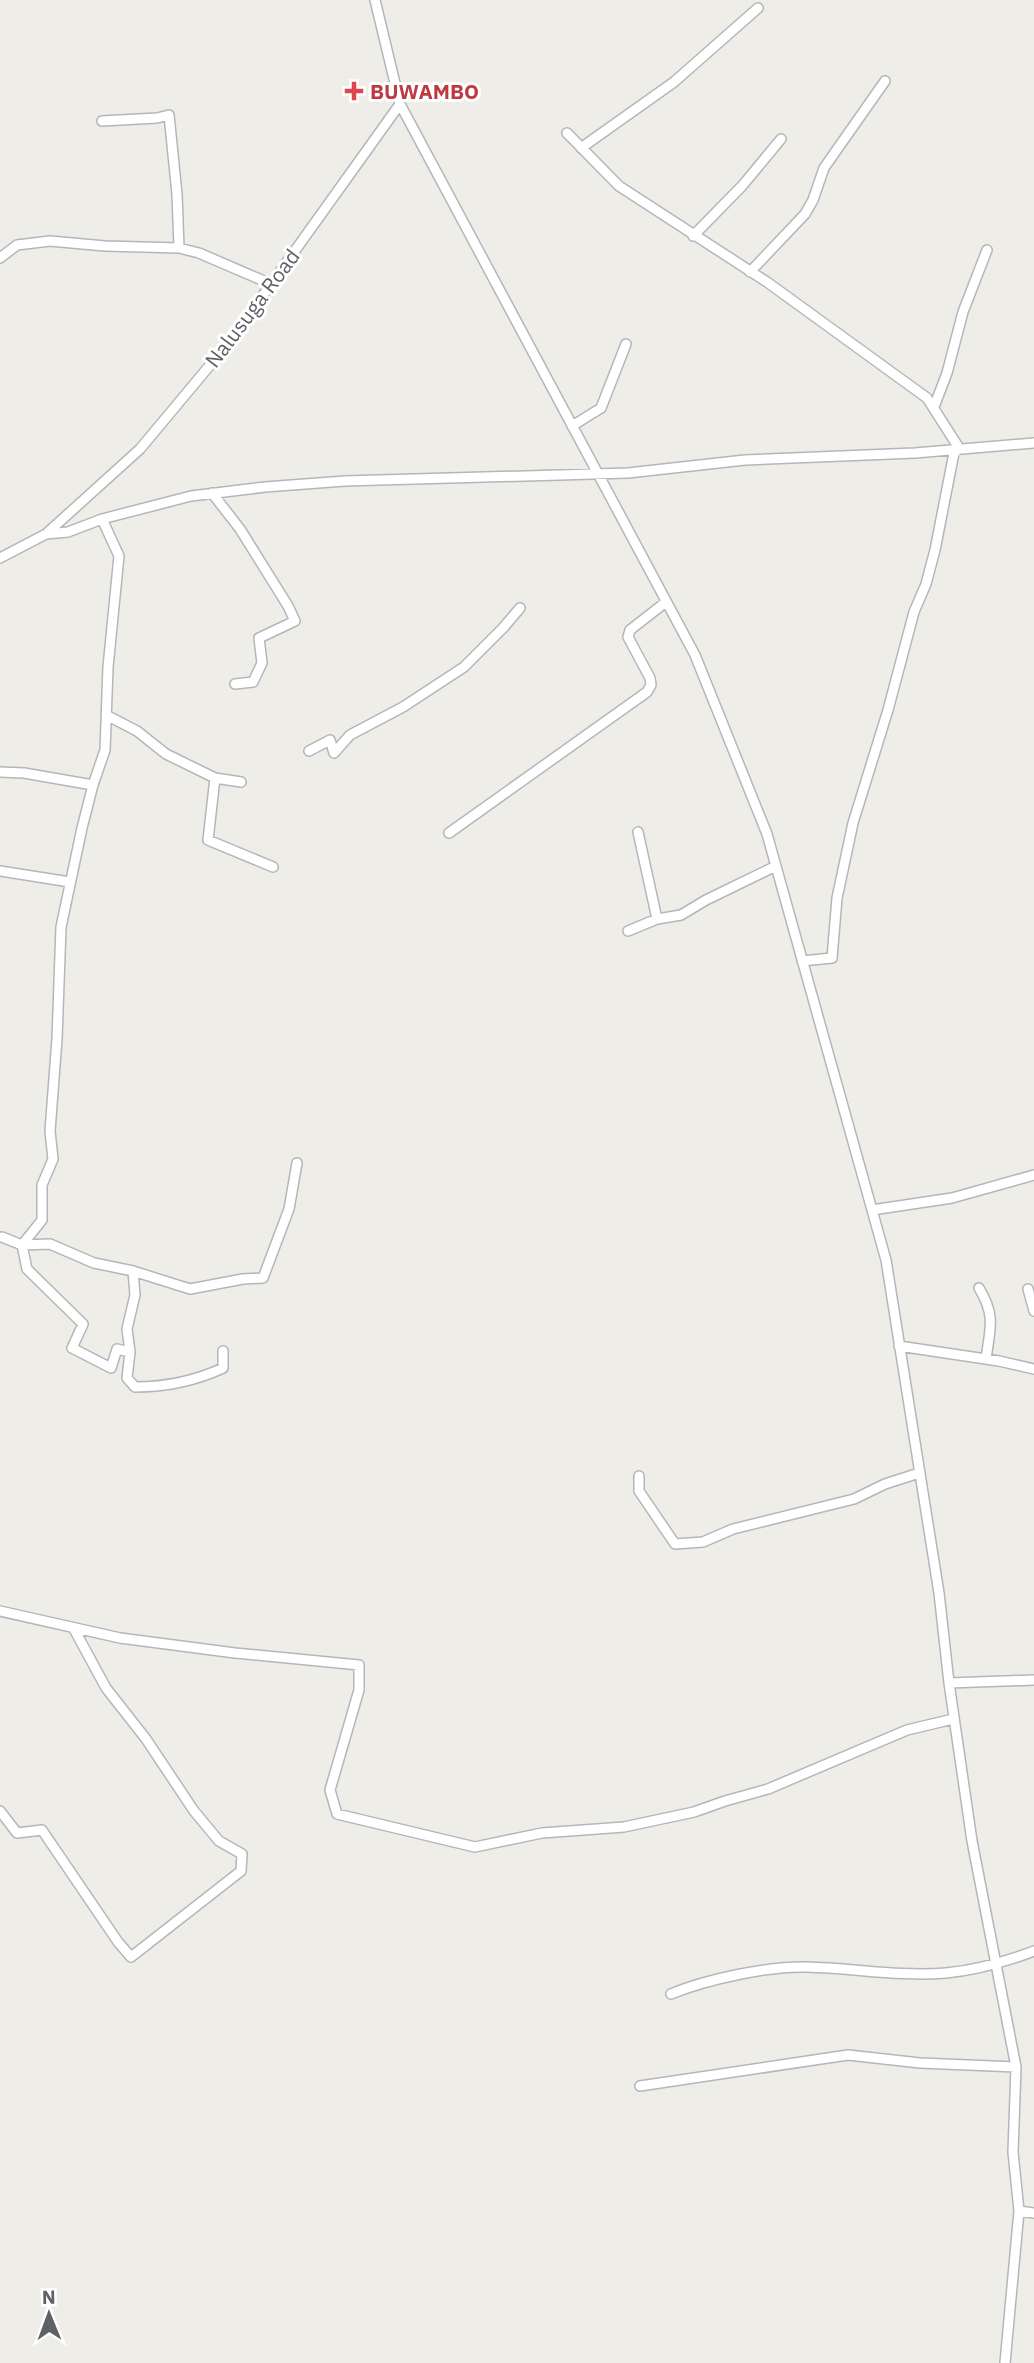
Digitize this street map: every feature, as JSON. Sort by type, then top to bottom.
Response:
[{"type":"street","points":[[375,0],[400,104],[695,655],[767,834],[886,1260],[939,1593],[970,1829],[1016,2067],[1013,2151],[1018,2211],[1005,2363]]},
{"type":"street","points":[[581,148],[674,82],[758,8]]},
{"type":"street","points":[[750,272],[805,214],[824,168],[885,80]]},
{"type":"street","name":"Nalusuga Road","points":[[0,558],[46,534],[140,449],[231,340],[400,104]]},
{"type":"street","points":[[102,121],[169,115],[179,248]]},
{"type":"street","points":[[567,133],[619,186],[767,282],[927,398],[960,448]]},
{"type":"street","points":[[693,236],[742,186],[781,139]]},
{"type":"street","points":[[0,258],[18,245],[50,241],[179,248],[199,253],[271,284]]},
{"type":"street","points":[[934,407],[947,373],[963,312],[987,250]]},
{"type":"street","points":[[572,426],[601,408],[626,344]]},
{"type":"street","points":[[46,534],[68,532],[102,519],[191,496],[345,481],[669,470],[758,459],[915,453],[1034,443]]},
{"type":"street","points":[[802,961],[832,958],[837,898],[853,823],[888,710],[914,612],[932,561],[954,453],[960,448]]},
{"type":"street","points":[[212,494],[240,529],[295,621],[259,638],[262,663],[253,682],[235,684]]},
{"type":"street","points":[[102,519],[119,556],[108,667],[105,750],[93,785],[61,927],[58,1039],[50,1131],[53,1158],[42,1185],[41,1220],[22,1245],[27,1269],[83,1324],[72,1348],[111,1368],[117,1349],[130,1352]]},
{"type":"street","points":[[449,833],[647,692],[651,685],[650,678],[628,637],[630,629],[666,602]]},
{"type":"street","points":[[309,751],[330,740],[334,753],[350,735],[403,707],[464,667],[520,608]]},
{"type":"street","points":[[108,716],[137,730],[166,754],[215,778],[241,782]]},
{"type":"street","points":[[0,772],[24,773],[93,785]]},
{"type":"street","points":[[215,778],[208,840],[273,867]]},
{"type":"street","points":[[638,832],[657,919]]},
{"type":"street","points":[[628,930],[657,919],[681,915],[776,866]]},
{"type":"street","points":[[0,871],[71,882]]},
{"type":"street","points":[[2,1237],[22,1245],[50,1244],[94,1263],[133,1271],[190,1289],[264,1278],[289,1209],[297,1163]]},
{"type":"street","points":[[872,1210],[952,1198],[1034,1175]]},
{"type":"street","points":[[133,1271],[135,1295],[127,1329],[130,1352],[127,1378],[135,1387],[163,1387],[207,1375],[223,1367],[223,1351]]},
{"type":"street","points":[[979,1288],[992,1317],[986,1359]]},
{"type":"street","points":[[1028,1289],[1034,1311]]},
{"type":"street","points":[[900,1346],[1034,1369]]},
{"type":"street","points":[[639,1476],[639,1491],[676,1544],[703,1542],[733,1529],[854,1499],[885,1484],[919,1473]]},
{"type":"street","points":[[0,1611],[42,1619],[74,1629],[187,1647],[359,1665],[359,1690],[330,1790],[337,1814],[475,1847],[542,1833],[624,1827],[694,1812],[768,1789],[907,1730],[949,1720]]},
{"type":"street","points":[[0,1811],[17,1833],[42,1830],[131,1957],[241,1871],[242,1854],[219,1841],[194,1811],[146,1739],[106,1688],[74,1629]]},
{"type":"street","points":[[949,1683],[1034,1680]]},
{"type":"street","points":[[671,1994],[762,1971],[805,1967],[945,1973],[996,1965],[1034,1951]]},
{"type":"street","points":[[640,2086],[848,2055],[920,2063],[1016,2067]]},
{"type":"street","points":[[1018,2211],[1034,2213]]},
{"type":"place","name":"BUWAMBO","points":[[354,91]]}]
